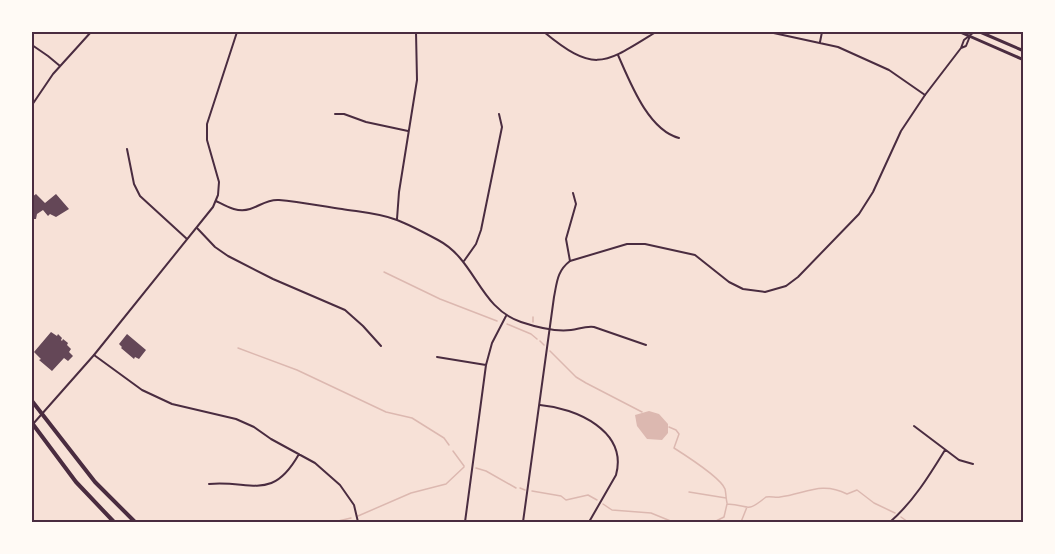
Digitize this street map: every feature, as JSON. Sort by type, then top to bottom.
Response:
[{"type":"highway","points":[[32,401],[95,482],[135,522]]},
{"type":"highway","points":[[32,424],[76,482],[114,522]]},
{"type":"main road","points":[[960,32],[1023,60]]},
{"type":"main road","points":[[980,32],[1023,51]]},
{"type":"street","points":[[32,105],[60,66],[91,32]]},
{"type":"street","points":[[32,424],[94,355],[197,228],[216,201],[219,182],[207,140],[207,124],[237,32]]},
{"type":"street","points":[[397,220],[399,192],[417,80],[416,32]]},
{"type":"street","points":[[544,32],[580,57],[600,60],[618,55],[656,32]]},
{"type":"street","points":[[769,32],[838,47],[879,65],[924,95]]},
{"type":"street","points":[[820,42],[822,32]]},
{"type":"street","points":[[524,522],[549,328],[558,276],[563,266],[570,261],[627,244],[645,244],[695,255],[729,282],[743,289],[765,292],[786,286],[798,277],[859,214],[873,192],[901,131],[924,95],[961,48],[966,46],[974,32]]},
{"type":"street","points":[[32,45],[60,66]]},
{"type":"street","points":[[618,55],[645,109],[665,132],[679,138]]},
{"type":"street","points":[[335,114],[344,114],[366,122],[409,131]]},
{"type":"street","points":[[464,261],[476,244],[481,230],[502,127],[500,114]]},
{"type":"street","points":[[127,149],[134,184],[140,196],[187,239]]},
{"type":"street","points":[[570,261],[566,239],[576,204],[573,193]]},
{"type":"street","points":[[216,201],[240,210],[251,209],[265,201],[279,200],[377,214],[397,220],[440,241],[464,261],[487,298],[507,316],[521,322],[549,328],[570,330],[591,327],[646,345]]},
{"type":"street","points":[[197,228],[215,247],[228,255],[273,279],[345,310],[381,346]]},
{"type":"street","points":[[465,522],[486,365],[492,343],[507,316]]},
{"type":"street","points":[[94,355],[142,390],[197,411],[236,419],[254,426],[271,439],[299,454],[325,471],[340,485],[354,505],[358,522]]},
{"type":"street","points":[[437,357],[486,365]]},
{"type":"street","points":[[540,405],[565,408],[582,417],[609,436],[617,451],[616,475],[589,522]]},
{"type":"street","points":[[914,426],[959,460],[973,464]]},
{"type":"street","points":[[890,522],[921,488],[945,450]]},
{"type":"street","points":[[209,484],[223,483],[255,488],[273,483],[286,473],[299,454]]},
{"type":"shaded area","points":[[649,411],[659,414],[668,424],[668,433],[662,440],[647,439],[637,426],[635,415]]},
{"type":"building","points":[[36,194],[45,203],[56,194],[69,209],[56,217],[50,214],[48,216],[43,210],[37,214],[36,219],[32,219],[32,197]]},
{"type":"building","points":[[51,332],[57,336],[58,334],[62,341],[63,339],[68,343],[71,349],[69,352],[73,356],[68,361],[64,358],[52,371],[39,360],[41,359],[34,352]]},
{"type":"building","points":[[127,334],[146,350],[139,359],[135,357],[134,359],[119,344]]},
{"type":"waterway","points":[[384,272],[440,299],[497,321]]},
{"type":"waterway","points":[[533,317],[533,322]]},
{"type":"waterway","points":[[507,324],[537,339]]},
{"type":"waterway","points":[[540,341],[544,345]]},
{"type":"waterway","points":[[238,348],[297,370],[386,412],[412,418],[444,438],[449,445]]},
{"type":"waterway","points":[[550,351],[576,377],[642,412]]},
{"type":"waterway","points":[[669,427],[679,434],[674,448],[722,484],[727,503]]},
{"type":"waterway","points":[[453,451],[464,466]]},
{"type":"waterway","points":[[358,516],[411,493],[446,484],[464,467]]},
{"type":"waterway","points":[[476,468],[516,488]]},
{"type":"waterway","points":[[520,488],[525,490]]},
{"type":"waterway","points":[[714,522],[724,517],[727,504],[751,507],[766,497],[778,497],[821,488],[838,490],[847,494],[857,490],[874,503],[895,513]]},
{"type":"waterway","points":[[532,491],[561,496],[566,500],[588,495],[597,500]]},
{"type":"waterway","points":[[689,492],[726,498]]},
{"type":"waterway","points":[[603,504],[612,510],[651,513],[673,522]]},
{"type":"waterway","points":[[741,522],[747,507]]},
{"type":"waterway","points":[[901,517],[908,522]]},
{"type":"waterway","points":[[334,522],[351,518]]}]
